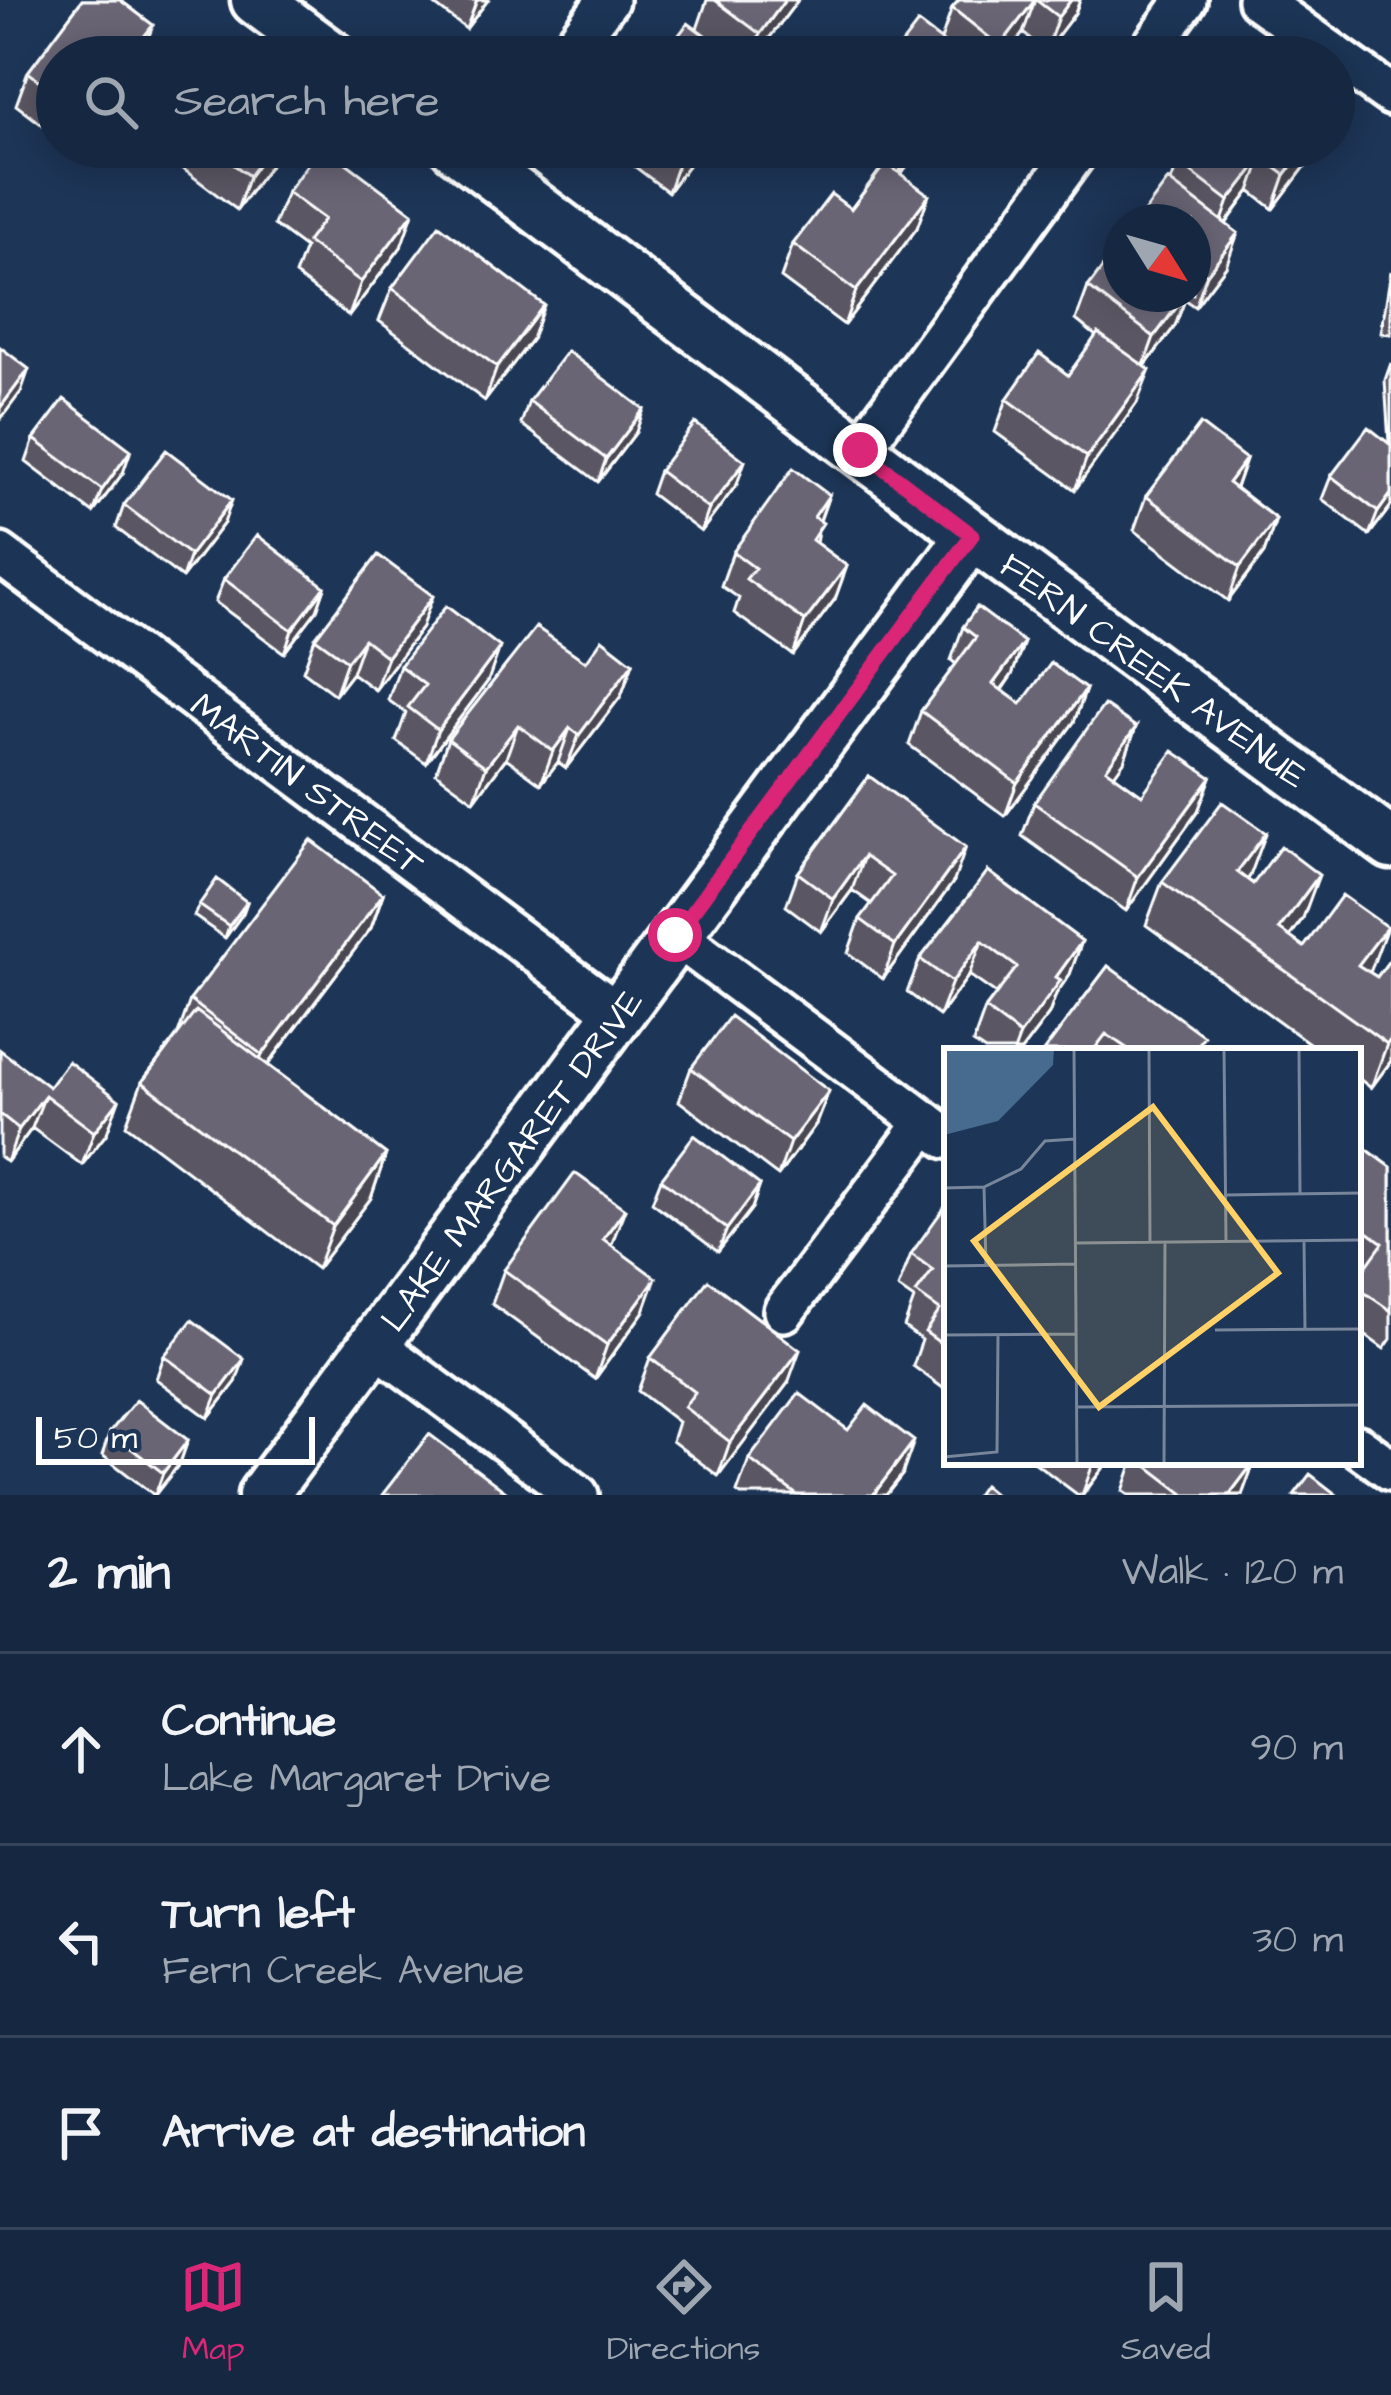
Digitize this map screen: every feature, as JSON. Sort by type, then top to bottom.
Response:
[{"type":"street","points":[[256,0],[305,36]]},
{"type":"street","points":[[581,36],[608,0]]},
{"type":"street","points":[[1160,36],[1186,0]]},
{"type":"street","points":[[1258,0],[1309,36]]},
{"type":"street","points":[[1355,69],[1391,94]]},
{"type":"street","name":"FERN CREEK AVENUE","points":[[497,168],[972,535],[1391,844]]},
{"type":"street","points":[[860,450],[1065,168]]},
{"type":"street","name":"LAKE MARGARET DRIVE","points":[[262,1495],[972,535]]},
{"type":"street","name":"MARTIN STREET","points":[[0,554],[617,1013]]},
{"type":"street","points":[[675,935],[936,1130],[784,1311]]},
{"type":"street","points":[[375,1345],[578,1495]]},
{"type":"street","points":[[1361,1448],[1391,1470]]},
{"type":"building","points":[[82,0],[120,0],[153,25],[144,36],[55,36]]},
{"type":"building","points":[[715,0],[785,0],[760,34]]},
{"type":"building","points":[[959,0],[1035,0],[1008,36],[987,36],[952,8]]},
{"type":"building","points":[[1036,0],[1071,0],[1058,17]]},
{"type":"building","points":[[688,23],[706,36],[678,36]]},
{"type":"building","points":[[918,23],[935,36],[908,36]]},
{"type":"building","points":[[305,168],[353,168],[413,213],[361,282],[307,242],[324,219],[287,192]]},
{"type":"building","points":[[882,168],[893,168],[929,195],[856,291],[793,244],[831,194],[851,209]]},
{"type":"building","points":[[1186,168],[1254,168],[1229,201]]},
{"type":"building","points":[[1168,180],[1200,204],[1150,204]]},
{"type":"building","points":[[1211,213],[1238,233],[1211,269]]},
{"type":"building","points":[[439,225],[544,305],[497,367],[392,288]]},
{"type":"building","points":[[1103,267],[1103,298],[1088,287]]},
{"type":"building","points":[[1121,312],[1173,312],[1154,337]]},
{"type":"building","points":[[1098,333],[1150,370],[1087,457],[1007,399],[1039,353],[1068,375]]},
{"type":"building","points":[[0,347],[29,369],[0,408]]},
{"type":"building","points":[[567,351],[644,409],[606,459],[529,401]]},
{"type":"building","points":[[64,399],[131,450],[102,490],[34,439]]},
{"type":"building","points":[[695,423],[745,461],[709,509],[659,471]]},
{"type":"building","points":[[1200,424],[1246,459],[1228,483],[1276,519],[1240,567],[1146,496]]},
{"type":"building","points":[[1368,427],[1391,445],[1391,494],[1378,512],[1331,476]]},
{"type":"building","points":[[166,450],[232,500],[190,555],[124,505]]},
{"type":"building","points":[[793,468],[829,495],[814,517],[823,523],[812,540],[847,566],[805,621],[746,579],[755,568],[733,552]]},
{"type":"building","points":[[257,535],[325,587],[292,630],[224,579]]},
{"type":"building","points":[[378,555],[433,596],[387,657],[364,639],[347,661],[315,638]]},
{"type":"building","points":[[446,606],[500,647],[438,730],[408,707],[425,685],[400,666]]},
{"type":"building","points":[[977,607],[1024,642],[993,684],[1021,704],[1051,663],[1086,689],[1017,783],[921,711],[976,637],[963,627]]},
{"type":"building","points":[[536,627],[586,662],[602,639],[633,663],[579,735],[570,728],[553,751],[518,725],[486,767],[448,739]]},
{"type":"building","points":[[1104,705],[1136,727],[1106,769],[1142,795],[1173,751],[1211,777],[1138,877],[1034,803]]},
{"type":"building","points":[[869,776],[966,847],[895,945],[860,919],[892,876],[864,856],[833,899],[798,873]]},
{"type":"building","points":[[1222,802],[1266,833],[1237,872],[1253,884],[1281,846],[1319,875],[1279,929],[1304,947],[1342,895],[1387,927],[1358,965],[1377,977],[1391,958],[1391,1039],[1387,1044],[1162,882]]},
{"type":"building","points":[[311,840],[383,894],[262,1055],[190,1000]]},
{"type":"building","points":[[988,871],[1082,941],[1056,977],[1061,980],[1020,1035],[985,1009],[1017,967],[982,941],[952,982],[920,959]]},
{"type":"building","points":[[217,879],[247,902],[229,926],[199,905]]},
{"type":"building","points":[[1108,966],[1204,1036],[1194,1048],[1127,1048],[1106,1034],[1095,1048],[1046,1048]]},
{"type":"building","points":[[196,1011],[386,1154],[333,1226],[142,1082]]},
{"type":"building","points":[[730,1016],[829,1091],[790,1142],[691,1068]]},
{"type":"building","points":[[0,1050],[49,1087],[68,1061],[119,1100],[94,1132],[45,1095],[19,1129],[0,1114]]},
{"type":"building","points":[[694,1135],[760,1185],[727,1229],[661,1179]]},
{"type":"building","points":[[1361,1145],[1391,1167],[1391,1311],[1361,1290],[1361,1274],[1383,1243],[1361,1227]]},
{"type":"building","points":[[575,1173],[625,1209],[603,1239],[656,1278],[607,1345],[504,1270]]},
{"type":"building","points":[[944,1208],[944,1346],[925,1332],[940,1310],[916,1293],[933,1270],[911,1254]]},
{"type":"building","points":[[708,1280],[800,1350],[730,1442],[684,1407],[695,1392],[650,1358]]},
{"type":"building","points":[[192,1320],[244,1359],[217,1395],[164,1356]]},
{"type":"building","points":[[799,1393],[848,1430],[867,1405],[914,1441],[873,1495],[797,1495],[749,1459]]},
{"type":"building","points":[[136,1400],[188,1440],[163,1473],[110,1432]]},
{"type":"building","points":[[429,1434],[510,1495],[382,1495]]},
{"type":"building","points":[[1146,1465],[1252,1465],[1229,1495],[1185,1495]]},
{"type":"building","points":[[1310,1474],[1337,1495],[1294,1495]]},
{"type":"building","points":[[983,1485],[995,1495],[976,1495]]},
{"type":"route","points":[[675,935],[972,535],[860,450]]}]
